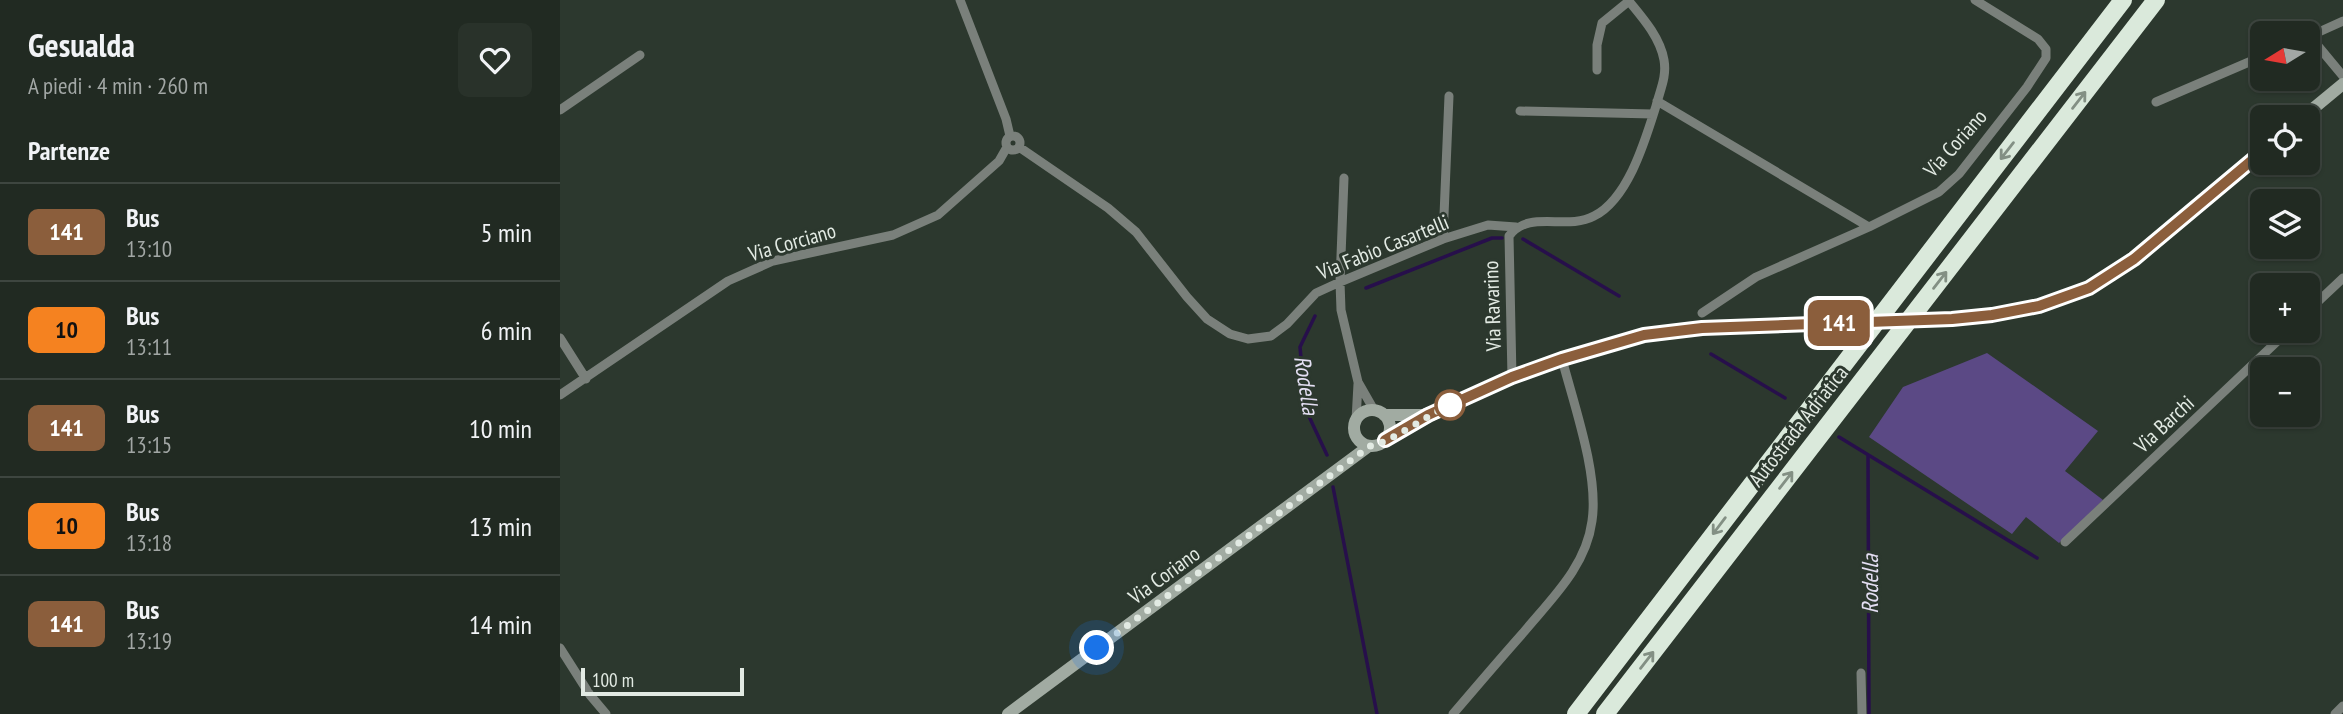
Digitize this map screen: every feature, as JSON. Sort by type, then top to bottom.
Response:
[{"type":"highway","name":"Autostrada Adriatica","points":[[1576,714],[2123,0]]},
{"type":"highway","name":"Autostrada Adriatica","points":[[1605,714],[2156,0]]},
{"type":"main road","points":[[2318,105],[2343,84]]},
{"type":"main road","points":[[1355,426],[1359,441],[1370,446],[1380,444],[1428,415],[1512,377],[1644,335],[1702,328],[1952,319],[2039,306],[2089,288],[2134,259],[2250,162]]},
{"type":"main road","points":[[1343,467],[1355,426],[1363,412],[1428,415]]},
{"type":"main road","points":[[1379,413],[1390,425],[1385,440]]},
{"type":"main road","name":"Via Coriano","points":[[1008,714],[1370,446]]},
{"type":"street","points":[[960,0],[1006,119],[1010,136],[1019,138],[1018,147],[1013,150],[1007,147]]},
{"type":"street","name":"Via Coriano","points":[[1702,313],[1756,277],[1869,227],[1939,192],[1959,174],[2027,87],[2046,58],[2046,49],[2038,39],[1975,0]]},
{"type":"street","points":[[1516,227],[1534,222],[1578,222],[1593,217],[1607,208],[1635,164],[1646,140],[1665,78],[1664,58],[1646,23],[1629,1],[1602,23],[1597,45],[1597,70]]},
{"type":"street","points":[[2320,31],[2343,20]]},
{"type":"street","points":[[2320,48],[2343,76]]},
{"type":"street","points":[[560,110],[639,55]]},
{"type":"street","points":[[2156,102],[2250,62]]},
{"type":"street","points":[[1443,239],[1449,96]]},
{"type":"street","points":[[1657,101],[1869,227]]},
{"type":"street","points":[[1520,111],[1653,114]]},
{"type":"street","name":"Via Corciano","points":[[560,395],[728,281],[773,261],[893,235],[938,215],[999,161],[1010,136]]},
{"type":"street","name":"Via Fabio Casartelli","points":[[1018,147],[1108,208],[1136,232],[1207,319],[1230,334],[1248,339],[1271,336],[1287,324],[1316,293],[1340,282],[1443,239],[1488,225],[1516,227]]},
{"type":"street","points":[[1344,178],[1341,310],[1358,382],[1355,426]]},
{"type":"street","name":"Via Ravarino","points":[[1512,377],[1508,250],[1509,236],[1516,227]]},
{"type":"street","points":[[2320,300],[2343,278]]},
{"type":"street","points":[[560,338],[586,379]]},
{"type":"street","name":"Via Barchi","points":[[2065,542],[2275,343]]},
{"type":"street","points":[[1453,714],[1567,580],[1586,550],[1593,520],[1593,490],[1562,359]]},
{"type":"street","points":[[1358,382],[1379,413]]},
{"type":"street","points":[[560,648],[590,695],[606,714]]},
{"type":"street","points":[[1861,673],[1862,714]]},
{"type":"street","points":[[2335,714],[2343,706]]},
{"type":"shaded area","points":[[1987,353],[2098,431],[2065,471],[2103,500],[2059,543],[2026,517],[2012,534],[1869,437],[1903,387]]},
{"type":"waterway","name":"Rodella","points":[[1366,288],[1492,238],[1502,238]]},
{"type":"waterway","name":"Rodella","points":[[1523,239],[1619,296]]},
{"type":"waterway","name":"Rodella","points":[[1315,316],[1300,347],[1306,410],[1327,455]]},
{"type":"waterway","name":"Rodella","points":[[1711,354],[1785,398]]},
{"type":"waterway","name":"Rodella","points":[[1839,437],[2037,558]]},
{"type":"waterway","name":"Rodella","points":[[1868,455],[1869,714]]},
{"type":"waterway","name":"Rodella","points":[[1333,487],[1377,714]]},
{"type":"bus line","name":"141","points":[[1385,440],[1428,415],[1512,377],[1644,335],[1702,328],[1952,319],[2039,306],[2089,288],[2134,259],[2250,162]]},
{"type":"route","points":[[1097,648],[1370,446],[1380,444],[1450,405]]}]
